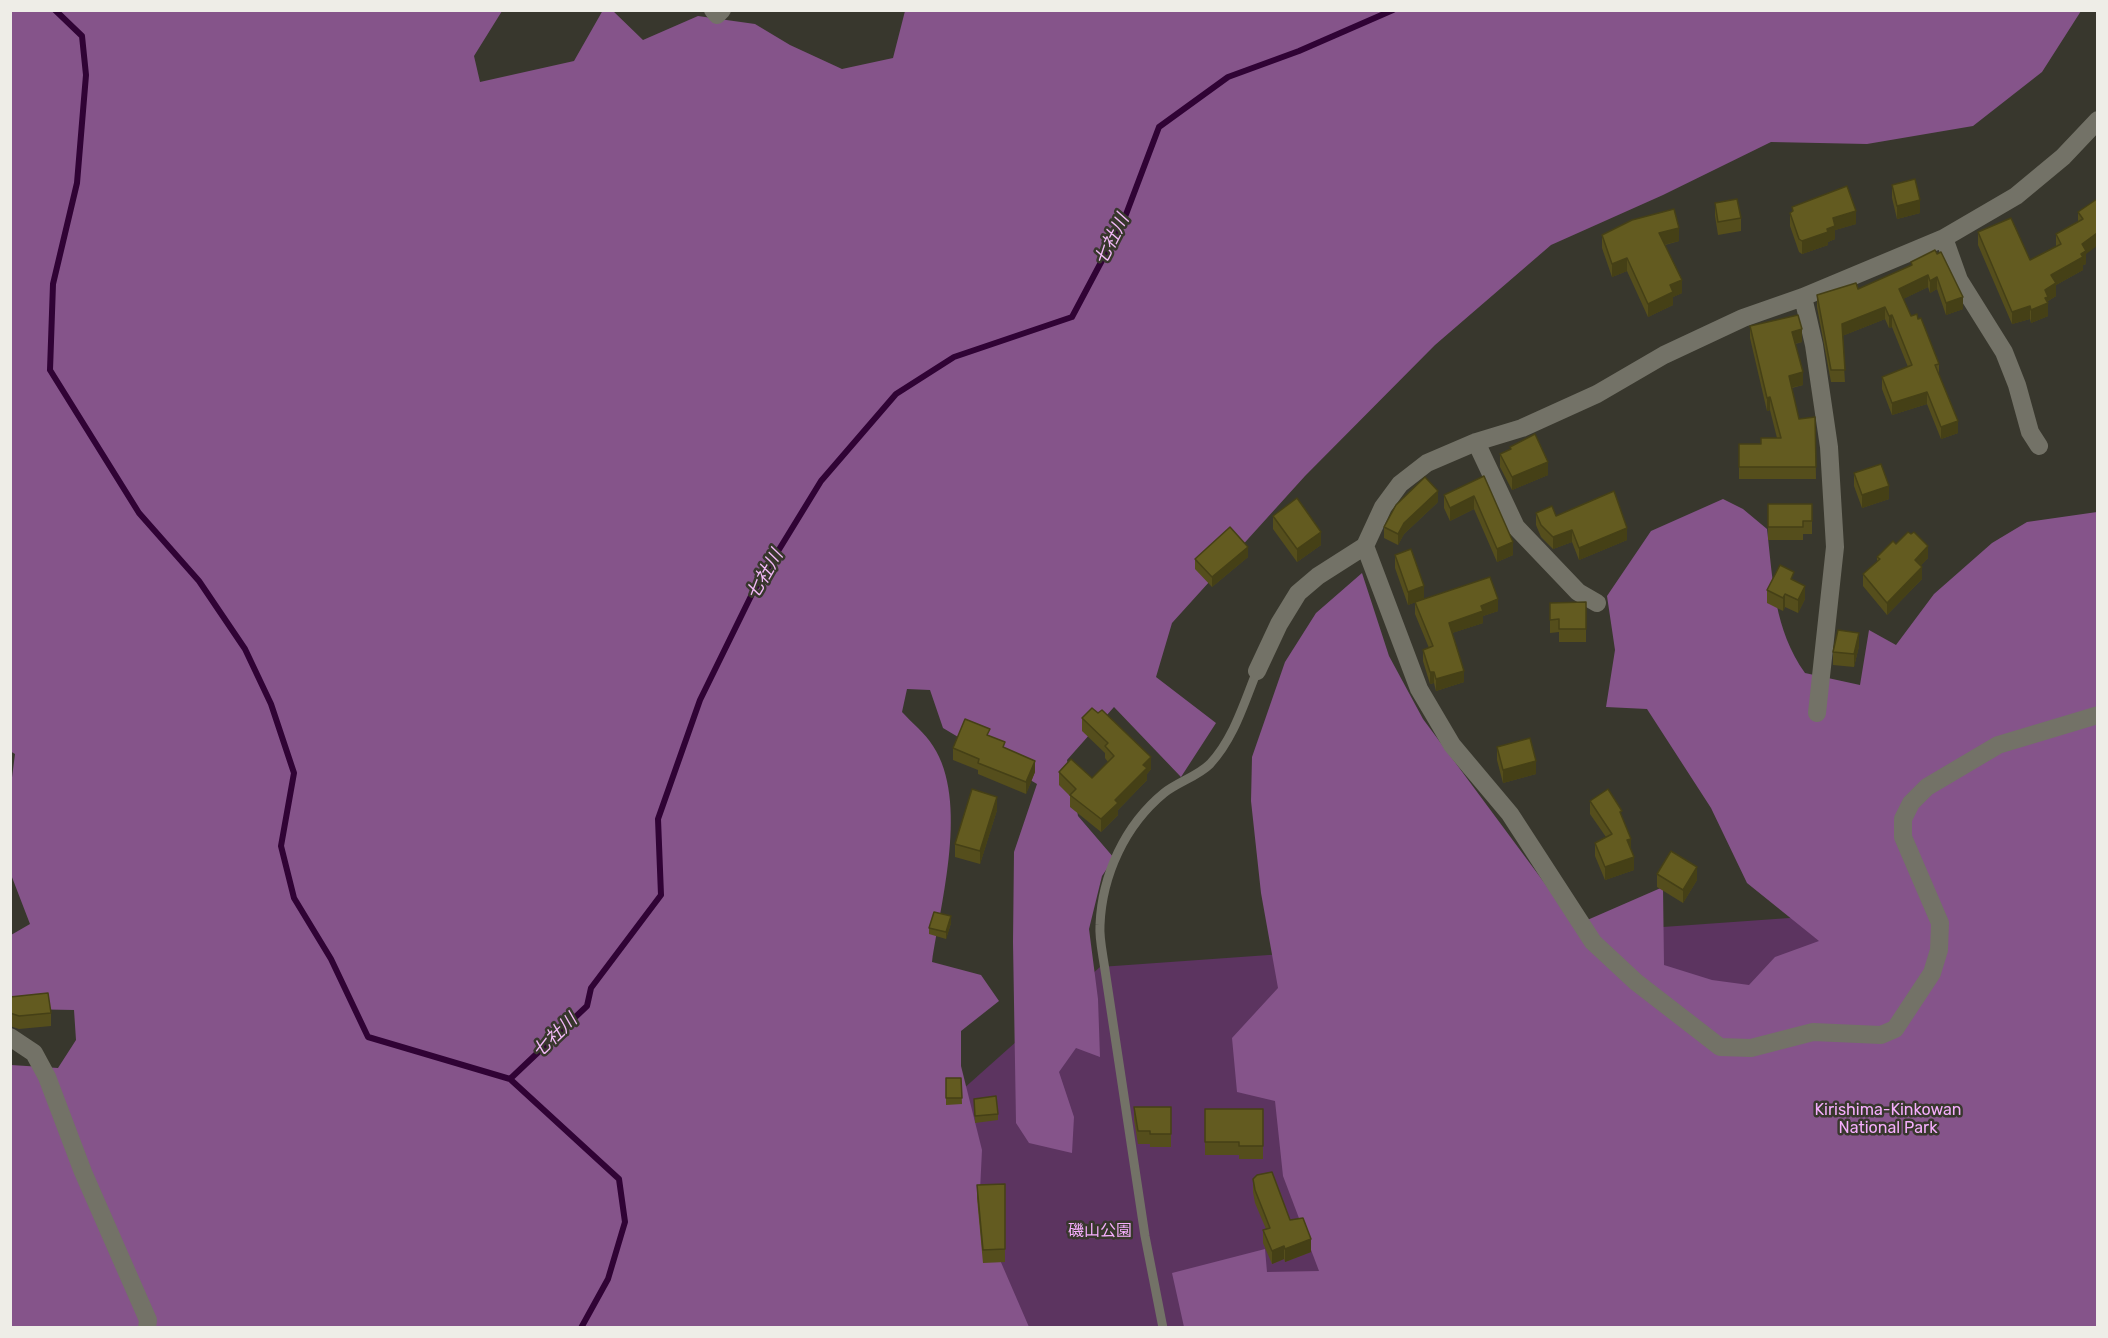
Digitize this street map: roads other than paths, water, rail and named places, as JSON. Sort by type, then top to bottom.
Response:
[{"type":"street","points":[[713,10],[717,15],[722,10]]},
{"type":"street","points":[[1257,671],[1279,624],[1298,593],[1318,576],[1365,546],[1383,507],[1400,484],[1427,464],[1476,442],[1522,428],[1597,394],[1664,355],[1743,318],[1803,297],[1944,238],[2016,196],[2063,157],[2097,120]]},
{"type":"street","points":[[1944,238],[1959,280],[2004,352],[2017,385],[2030,432],[2039,446]]},
{"type":"street","points":[[1803,297],[1814,345],[1829,447],[1835,547],[1817,713]]},
{"type":"street","points":[[1476,442],[1516,527],[1578,592],[1597,603]]},
{"type":"street","points":[[1365,546],[1375,578],[1419,689],[1452,745],[1510,814],[1593,942],[1636,982],[1720,1047],[1751,1048],[1813,1032],[1881,1035],[1895,1029],[1932,973],[1939,950],[1940,923],[1903,837],[1904,819],[1911,803],[1927,787],[1998,745],[2097,715]]},
{"type":"street","points":[[10,1037],[34,1053],[47,1077],[83,1172],[147,1320],[147,1328]]},
{"type":"lane","points":[[1163,1328],[1145,1236],[1105,970],[1100,927],[1102,897],[1110,870],[1132,826],[1164,793],[1208,765],[1228,742],[1257,671]]},
{"type":"waterway","points":[[55,10],[82,36],[86,75],[77,183],[53,284],[50,370],[139,513],[199,581],[245,649],[271,704],[294,773],[281,846],[294,898],[331,959],[368,1037],[510,1079]]},
{"type":"waterway","name":"七社川","points":[[581,1328],[608,1279],[625,1222],[619,1179],[510,1079],[587,1006],[591,988],[661,895],[658,819],[700,700],[753,592],[821,481],[896,394],[954,357],[1072,317],[1125,217],[1159,127],[1228,77],[1299,51],[1393,10]]},
{"type":"park label","name":"Kirishima-Kinkowan National Park","points":[[1888,1119]]},
{"type":"park label","name":"磯山公園","points":[[1100,1231]]}]
